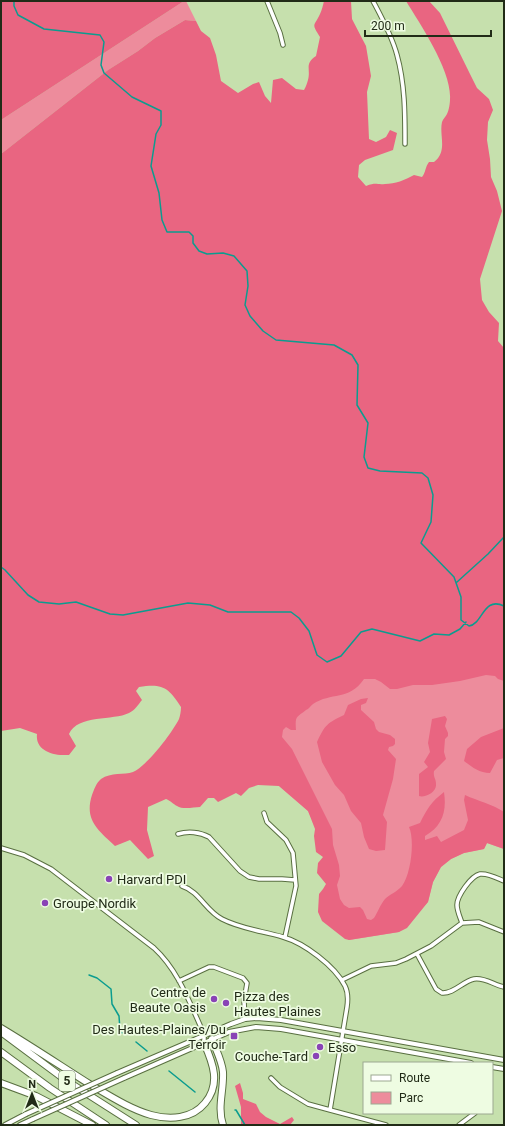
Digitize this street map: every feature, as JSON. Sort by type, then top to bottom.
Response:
[{"type":"highway","points":[[1,1028],[118,1101],[143,1112],[166,1117],[180,1117],[192,1113],[203,1105],[210,1095],[214,1084],[214,1073],[212,1061],[204,1043]]},
{"type":"highway","name":"5","points":[[1,1032],[67,1081],[136,1125]]},
{"type":"highway","points":[[212,1040],[223,1071],[220,1109],[223,1125]]},
{"type":"highway","name":"5","points":[[1,1052],[50,1088],[106,1125]]},
{"type":"highway","points":[[1,1083],[36,1096],[92,1125]]},
{"type":"street","points":[[266,1],[280,33],[282,45]]},
{"type":"street","points":[[373,1],[390,34],[401,70],[405,100],[406,144]]},
{"type":"street","points":[[264,813],[267,822],[286,840],[291,847],[295,892],[285,937]]},
{"type":"street","points":[[178,834],[186,832],[210,837],[240,871],[249,877],[259,879],[295,880]]},
{"type":"street","points":[[1,848],[32,858],[51,869],[154,948],[170,965],[179,981],[204,1034],[204,1043]]},
{"type":"street","points":[[462,922],[456,907],[458,897],[473,878],[479,874],[485,874],[504,881]]},
{"type":"street","points":[[182,886],[191,890],[210,911],[223,920],[259,932],[285,937],[315,954],[342,980],[348,999],[330,1110]]},
{"type":"street","points":[[342,980],[371,966],[402,961],[417,954],[462,922],[479,922],[504,932]]},
{"type":"street","points":[[417,954],[436,989],[442,993],[449,992],[469,980],[476,979],[504,988]]},
{"type":"street","points":[[179,981],[209,967],[214,967],[243,978],[247,983],[244,1001],[245,1019]]},
{"type":"street","points":[[6,1125],[26,1114],[204,1034],[245,1019],[272,1019],[504,1060]]},
{"type":"street","points":[[20,1125],[204,1043],[235,1031],[256,1027],[281,1028],[465,1062]]},
{"type":"street","points":[[204,1034],[212,1040]]},
{"type":"street","points":[[493,1067],[504,1069]]},
{"type":"street","points":[[271,1078],[280,1087],[308,1104],[386,1125]]},
{"type":"street","points":[[459,1125],[474,1114]]},
{"type":"green space","points":[[186,1],[196,21],[185,20],[155,38],[108,70],[1,154],[1,120]]},
{"type":"green space","points":[[504,606],[504,849],[487,843],[484,849],[464,853],[451,859],[441,867],[433,882],[428,902],[399,932],[349,940],[322,917],[328,886],[322,839],[308,811],[279,786],[259,777],[291,612]]},
{"type":"shaded area","points":[[1,1],[184,1],[1,120]]},
{"type":"shaded area","points":[[324,1],[351,1],[352,19],[366,46],[371,76],[367,92],[369,139],[376,142],[386,137],[390,130],[397,133],[393,150],[365,160],[359,165],[358,177],[366,186],[374,184],[389,184],[404,180],[414,175],[422,177],[429,162],[434,162],[441,153],[441,127],[449,109],[449,88],[441,62],[427,35],[406,1],[429,1],[440,13],[477,88],[489,99],[493,110],[488,122],[487,140],[491,177],[497,191],[502,211],[480,279],[482,300],[489,312],[499,323],[498,341],[504,348],[504,681],[495,676],[486,675],[460,681],[432,685],[413,685],[390,689],[375,679],[364,679],[358,686],[346,693],[320,700],[313,704],[297,718],[296,730],[291,730],[286,727],[283,730],[282,737],[292,749],[332,829],[333,845],[339,865],[340,876],[337,885],[340,899],[344,905],[349,908],[360,907],[367,919],[371,920],[374,918],[385,899],[402,886],[408,874],[411,857],[412,840],[409,827],[420,823],[430,806],[444,792],[445,806],[442,818],[436,828],[425,836],[425,840],[437,836],[441,842],[464,830],[468,820],[464,800],[465,795],[504,812],[504,849],[487,843],[484,849],[464,853],[451,859],[441,867],[433,882],[428,902],[407,928],[399,932],[349,940],[345,939],[322,921],[318,912],[319,894],[326,884],[317,873],[318,863],[323,857],[316,852],[314,836],[315,829],[308,811],[279,786],[258,785],[249,788],[241,796],[236,793],[218,802],[214,798],[208,798],[200,807],[179,807],[166,799],[148,807],[147,830],[154,856],[148,859],[130,840],[115,846],[94,824],[91,818],[90,804],[98,782],[109,775],[129,773],[139,769],[159,748],[179,719],[181,707],[169,691],[164,688],[154,686],[139,687],[136,691],[142,700],[131,712],[114,717],[80,723],[69,734],[76,746],[69,755],[57,755],[47,751],[39,745],[37,734],[20,728],[1,731],[1,154],[108,70],[155,38],[185,20],[196,21],[201,31],[210,38],[216,55],[221,81],[238,93],[259,82],[265,96],[271,103],[273,80],[282,78],[296,89],[304,90],[309,76],[309,64],[316,56],[320,37],[314,25],[321,12]]},
{"type":"shaded area","points":[[368,698],[366,703],[361,705],[361,710],[374,722],[376,729],[379,732],[390,735],[395,739],[395,744],[389,747],[388,750],[396,759],[393,779],[383,815],[387,822],[385,850],[376,851],[369,849],[364,837],[361,823],[351,811],[344,795],[335,785],[322,762],[317,742],[327,725],[344,715],[348,705],[361,699]]},
{"type":"shaded area","points":[[445,716],[447,719],[445,726],[448,733],[448,736],[445,739],[444,752],[446,759],[434,771],[436,780],[435,790],[427,795],[419,796],[419,774],[428,767],[424,762],[430,752],[428,743],[432,719]]},
{"type":"shaded area","points":[[504,728],[504,758],[497,760],[490,773],[479,771],[464,761],[467,749],[481,737]]},
{"type":"shaded area","points":[[240,1083],[243,1099],[256,1104],[260,1112],[266,1117],[280,1124],[292,1117],[294,1120],[290,1125],[241,1125],[241,1107],[235,1086]]},
{"type":"waterway","points":[[14,1],[14,6],[18,15],[44,29],[100,35],[104,42],[101,65],[104,73],[132,97],[161,111],[161,125],[156,134],[151,166],[159,193],[162,220],[167,232],[189,232],[193,236],[193,243],[199,251],[207,254],[223,253],[234,256],[247,271],[248,286],[245,305],[250,316],[263,331],[276,340],[334,345],[352,355],[358,365],[357,405],[368,423],[364,457],[368,468],[380,471],[422,473],[428,478],[433,495],[431,522],[421,543],[454,577],[461,597],[461,620],[469,626],[477,621],[487,607],[497,604],[504,606]]},
{"type":"waterway","points":[[457,582],[488,554],[504,537]]},
{"type":"waterway","points":[[1,567],[28,595],[39,602],[59,604],[76,602],[110,614],[123,615],[188,603],[210,605],[228,612],[291,612],[299,618],[309,631],[317,655],[327,662],[341,656],[361,632],[372,629],[420,641],[434,634],[449,635],[460,629],[466,622]]},
{"type":"waterway","points":[[89,975],[97,978],[111,989],[112,1004],[119,1016],[120,1030],[122,1033]]},
{"type":"waterway","points":[[136,1042],[147,1051]]},
{"type":"waterway","points":[[169,1071],[195,1092]]},
{"type":"waterway","points":[[235,1110],[245,1125]]},
{"type":"place","name":"Harvard PDI","points":[[109,879]]},
{"type":"place","name":"Groupe Nordik","points":[[45,903]]},
{"type":"place","name":"Centre de Beaute Oasis","points":[[214,999]]},
{"type":"place","name":"Pizza des Hautes Plaines","points":[[226,1003]]},
{"type":"place","name":"Des Hautes-Plaines/Du Terroir","points":[[234,1036]]},
{"type":"place","name":"Esso","points":[[320,1047]]},
{"type":"place","name":"Couche-Tard","points":[[316,1056]]}]
